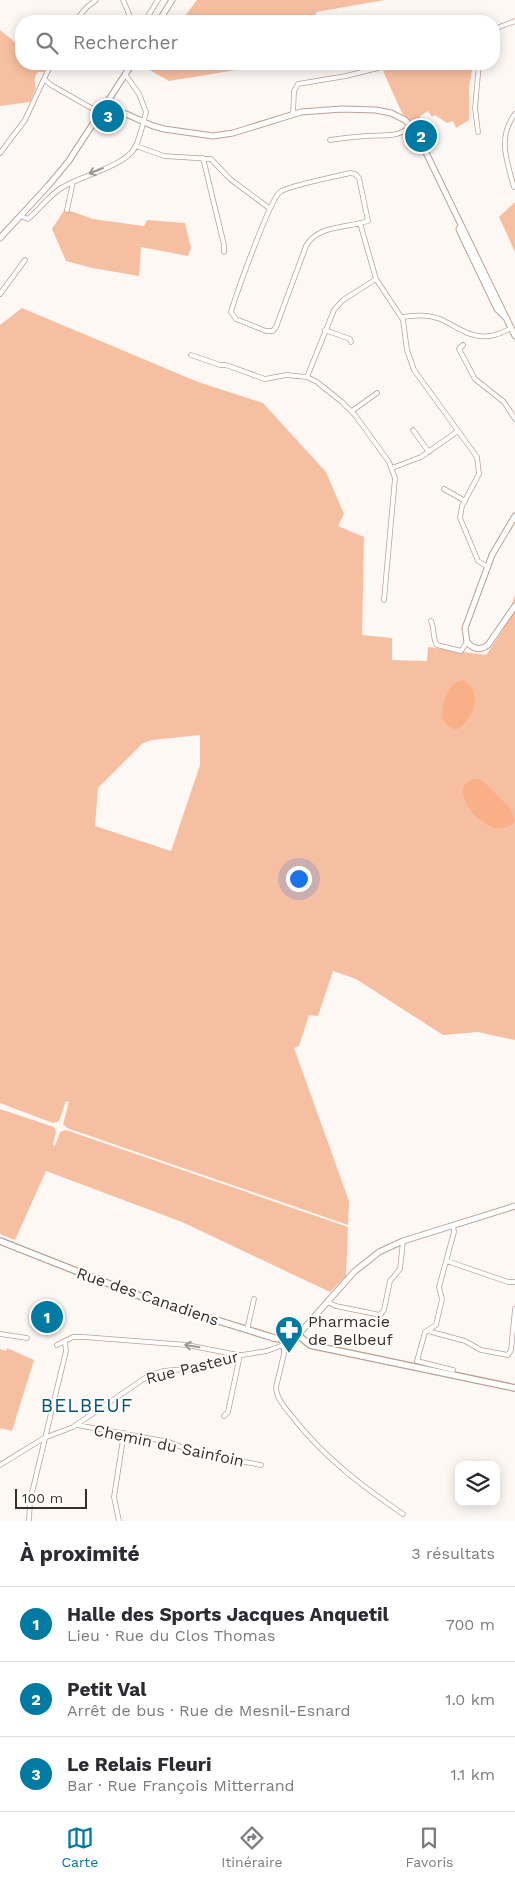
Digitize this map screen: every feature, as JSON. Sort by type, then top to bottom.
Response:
[{"type":"main road","name":"Rue des Canadiens","points":[[0,1241],[145,1298],[284,1343]]},
{"type":"main road","points":[[284,1343],[298,1335],[306,1343],[314,1346],[515,1388]]},
{"type":"street","points":[[80,15],[96,0]]},
{"type":"street","points":[[123,0],[129,15]]},
{"type":"street","points":[[149,15],[158,0]]},
{"type":"street","points":[[162,15],[172,0]]},
{"type":"street","points":[[500,27],[515,21]]},
{"type":"street","points":[[0,154],[25,120],[48,70]]},
{"type":"street","points":[[0,238],[68,162],[128,70]]},
{"type":"street","points":[[293,114],[294,91],[298,84],[370,70]]},
{"type":"street","points":[[478,70],[475,108],[478,132]]},
{"type":"street","points":[[21,216],[26,219],[30,218],[54,193],[73,182],[125,160],[136,146],[146,109],[125,74]]},
{"type":"street","points":[[44,79],[100,113]]},
{"type":"street","points":[[106,105],[143,122],[173,132],[219,136],[293,114],[342,110],[376,110],[396,115],[412,126],[425,150],[460,226],[515,336]]},
{"type":"street","points":[[514,187],[504,152],[505,134],[515,114]]},
{"type":"street","points":[[330,140],[369,135],[392,136],[402,133],[412,126]]},
{"type":"street","points":[[136,146],[164,156],[211,159],[215,161],[230,179],[270,208]]},
{"type":"street","points":[[203,158],[224,245],[224,252]]},
{"type":"street","points":[[353,173],[359,178],[368,221],[360,223],[320,232],[312,237],[306,246],[276,327],[269,332],[236,319],[231,312],[270,208],[277,195],[284,190],[353,173]]},
{"type":"street","points":[[67,210],[73,182]]},
{"type":"street","points":[[360,223],[376,279],[402,317],[407,350],[414,370],[475,453],[479,465],[479,474],[464,502],[460,513],[461,523],[478,560],[488,567]]},
{"type":"street","points":[[0,232],[9,229]]},
{"type":"street","points":[[0,294],[25,260]]},
{"type":"street","points":[[307,377],[334,310],[343,300],[376,279]]},
{"type":"street","points":[[402,317],[432,317],[473,336],[488,336],[512,328]]},
{"type":"street","points":[[326,330],[350,339],[351,342]]},
{"type":"street","points":[[463,345],[459,349],[475,379],[504,402],[515,419]]},
{"type":"street","points":[[191,355],[265,379],[286,375],[307,377],[325,388],[352,411],[392,468],[395,482],[384,600]]},
{"type":"street","points":[[352,411],[377,393]]},
{"type":"street","points":[[413,430],[429,452]]},
{"type":"street","points":[[392,468],[421,457],[458,431]]},
{"type":"street","points":[[444,489],[464,502]]},
{"type":"street","points":[[431,621],[434,627],[434,640],[437,645],[461,651],[467,642],[465,628],[498,542],[515,516]]},
{"type":"street","points":[[467,642],[476,648],[483,648],[488,645],[515,606]]},
{"type":"street","points":[[298,1335],[354,1272],[391,1246],[515,1206]]},
{"type":"street","points":[[453,1225],[454,1232],[439,1287],[442,1299],[436,1325],[425,1332],[417,1362],[453,1370]]},
{"type":"street","points":[[328,1302],[336,1306],[380,1315],[384,1310],[390,1281],[400,1269],[403,1241]]},
{"type":"street","points":[[447,1261],[515,1283]]},
{"type":"street","points":[[247,1330],[254,1299]]},
{"type":"street","points":[[427,1330],[466,1341],[481,1350],[506,1356],[510,1354],[515,1309]]},
{"type":"street","points":[[0,1334],[27,1338]]},
{"type":"street","points":[[57,1345],[73,1337],[94,1337],[187,1345],[240,1355],[228,1412],[224,1416]]},
{"type":"street","points":[[29,1521],[30,1501],[66,1351],[65,1342]]},
{"type":"street","points":[[284,1343],[284,1354],[276,1387],[277,1396],[298,1424],[338,1466],[402,1514]]},
{"type":"street","name":"Rue Pasteur","points":[[0,1465],[44,1438],[77,1425],[148,1376],[163,1371],[206,1367],[240,1355],[267,1351],[284,1343]]},
{"type":"street","name":"Chemin du Sainfoin","points":[[77,1425],[169,1442],[196,1453],[261,1465]]},
{"type":"street","points":[[119,1521],[114,1497],[124,1434]]},
{"type":"shaded area","points":[[197,0],[385,0],[316,12],[316,15],[186,15]]},
{"type":"shaded area","points":[[0,30],[15,42],[15,70],[45,70],[44,72],[38,72],[35,76],[36,89],[30,102],[0,106]]},
{"type":"shaded area","points":[[150,70],[236,70],[169,81]]},
{"type":"shaded area","points":[[472,70],[469,88],[469,120],[456,128],[453,121],[447,123],[435,115],[432,117],[428,111],[420,116],[423,126],[419,129],[402,113],[383,71]]},
{"type":"shaded area","points":[[515,202],[515,252],[499,217]]},
{"type":"shaded area","points":[[65,209],[93,219],[144,226],[147,220],[185,223],[191,248],[188,256],[141,247],[139,276],[92,268],[66,261],[52,229]]},
{"type":"shaded area","points":[[22,308],[198,382],[263,403],[326,472],[344,514],[338,526],[364,537],[362,635],[392,638],[392,660],[427,661],[428,647],[486,655],[503,630],[515,595],[515,1040],[478,1032],[443,1035],[356,979],[333,971],[318,1016],[309,1015],[299,1046],[294,1048],[349,1201],[348,1225],[67,1128],[63,1124],[69,1102],[66,1101],[59,1121],[53,1123],[0,1103],[0,325]],"holes":[[[200,735],[200,765],[171,851],[95,826],[98,788],[143,743],[152,740]]]},
{"type":"shaded area","points":[[463,680],[473,691],[475,698],[474,706],[467,721],[455,730],[445,723],[442,708],[452,686]]},
{"type":"shaded area","points":[[472,779],[484,782],[511,809],[515,821],[506,827],[497,828],[478,818],[465,800],[463,791],[465,784]]},
{"type":"shaded area","points":[[0,1109],[54,1127],[56,1132],[53,1145],[55,1146],[60,1132],[66,1130],[348,1227],[346,1276],[330,1292],[182,1222],[46,1171],[15,1240],[0,1234]]},
{"type":"shaded area","points":[[7,1348],[34,1360],[12,1431],[0,1428],[0,1349],[6,1351]]},
{"type":"place","name":"Le Relais Fleuri","points":[[108,116]]},
{"type":"place","name":"Petit Val","points":[[421,136]]},
{"type":"place","name":"Halle des Sports Jacques Anquetil","points":[[47,1317]]},
{"type":"place","name":"Pharmacie de Belbeuf","points":[[289,1354]]},
{"type":"district","name":"BELBEUF","points":[[87,1405]]}]
